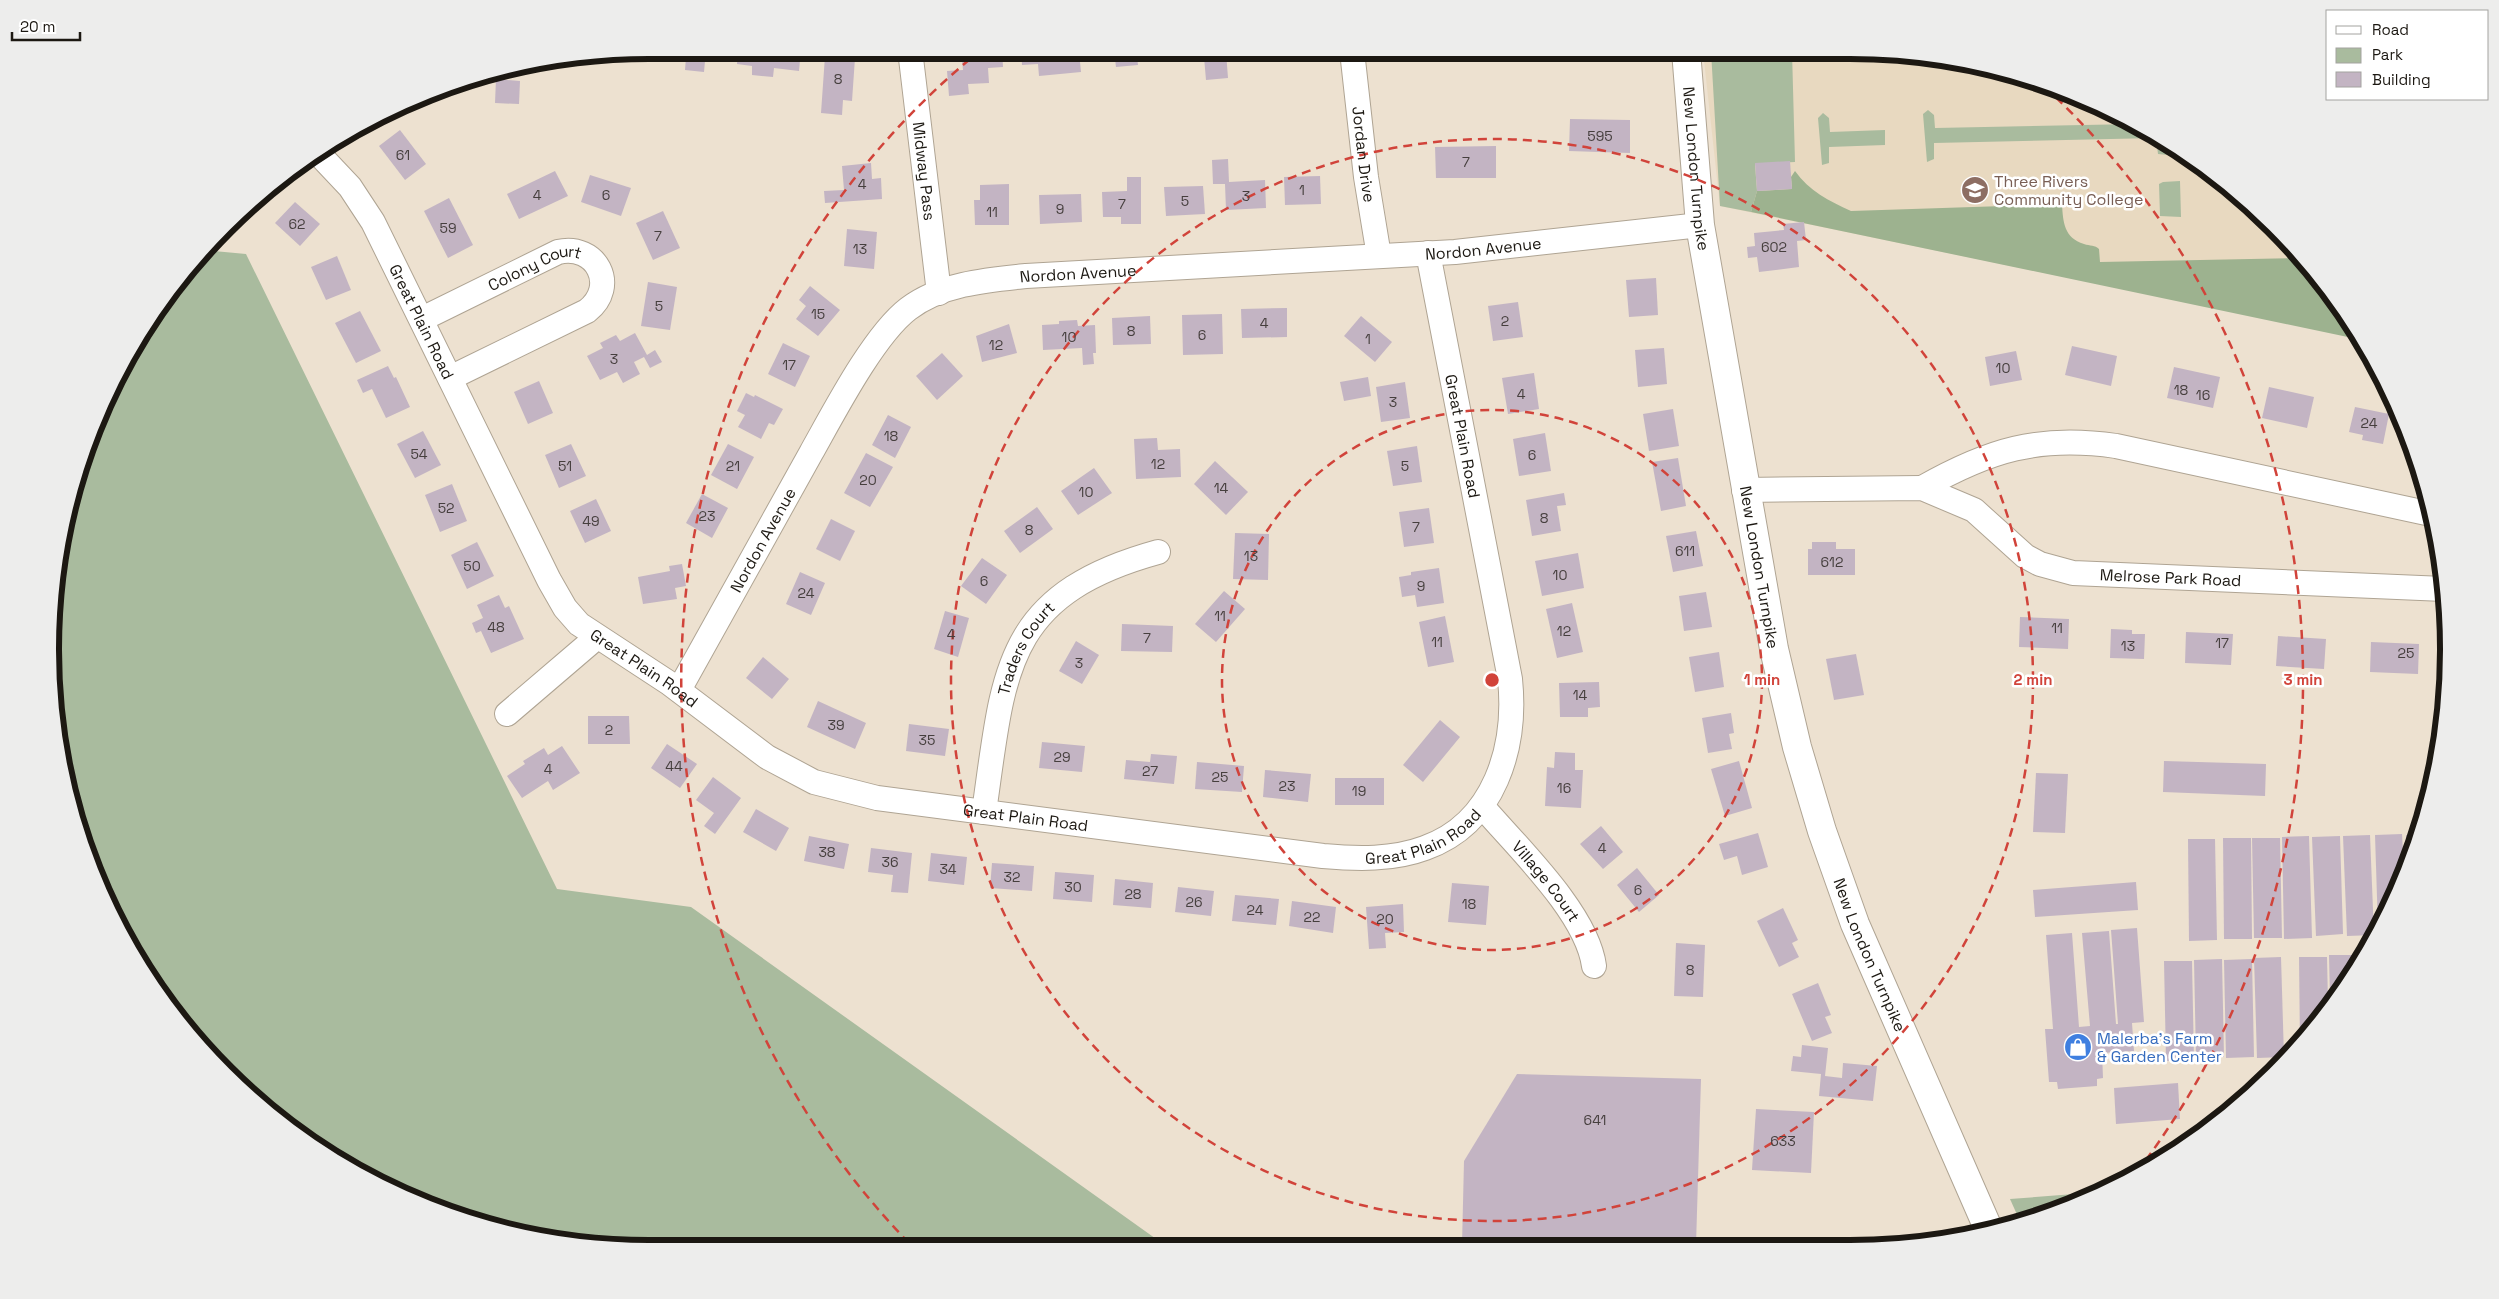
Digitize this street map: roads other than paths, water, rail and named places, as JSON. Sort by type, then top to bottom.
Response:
[{"type":"main road","name":"New London Turnpike","points":[[1687,59],[1700,225],[1744,490],[1774,650],[1797,748],[1822,831],[1855,924],[1986,1224]]},
{"type":"street","name":"Midway Pass","points":[[911,59],[939,292]]},
{"type":"street","name":"Jordan Drive","points":[[1353,59],[1366,176],[1379,256]]},
{"type":"street","name":"Great Plain Road","points":[[322,157],[336,171],[362,204],[422,319],[559,599],[576,621],[597,637],[679,690],[756,750],[814,782],[877,798],[1324,856],[1365,858],[1400,854],[1432,845],[1459,830],[1482,806],[1499,776],[1506,752],[1511,713],[1511,684],[1428,254]]},
{"type":"street","name":"Nordon Avenue","points":[[679,690],[825,429],[864,364],[903,313],[939,292],[976,282],[1026,276],[1428,254],[1700,225]]},
{"type":"street","name":"Colony Court","points":[[422,319],[558,252],[571,250],[586,255],[599,268],[602,278],[601,290],[596,302],[589,309],[450,378]]},
{"type":"street","name":"Melrose Park Road","points":[[1922,488],[1965,465],[2000,452],[2035,444],[2081,441],[2116,446],[2424,512]]},
{"type":"street","name":"Melrose Park Road","points":[[1744,490],[1922,488],[1974,510],[2025,556],[2040,564],[2073,573],[2437,589]]},
{"type":"street","name":"Traders Court","points":[[984,812],[1004,684],[1015,654],[1031,627],[1050,604],[1084,581],[1115,566],[1158,552]]},
{"type":"street","points":[[507,714],[597,637]]},
{"type":"street","name":"Village Court","points":[[1482,806],[1573,913],[1587,942],[1594,966]]},
{"type":"place","name":"Three Rivers Community College","points":[[1975,190]]},
{"type":"place","name":"Malerba's Farm & Garden Center","points":[[2078,1047]]}]
